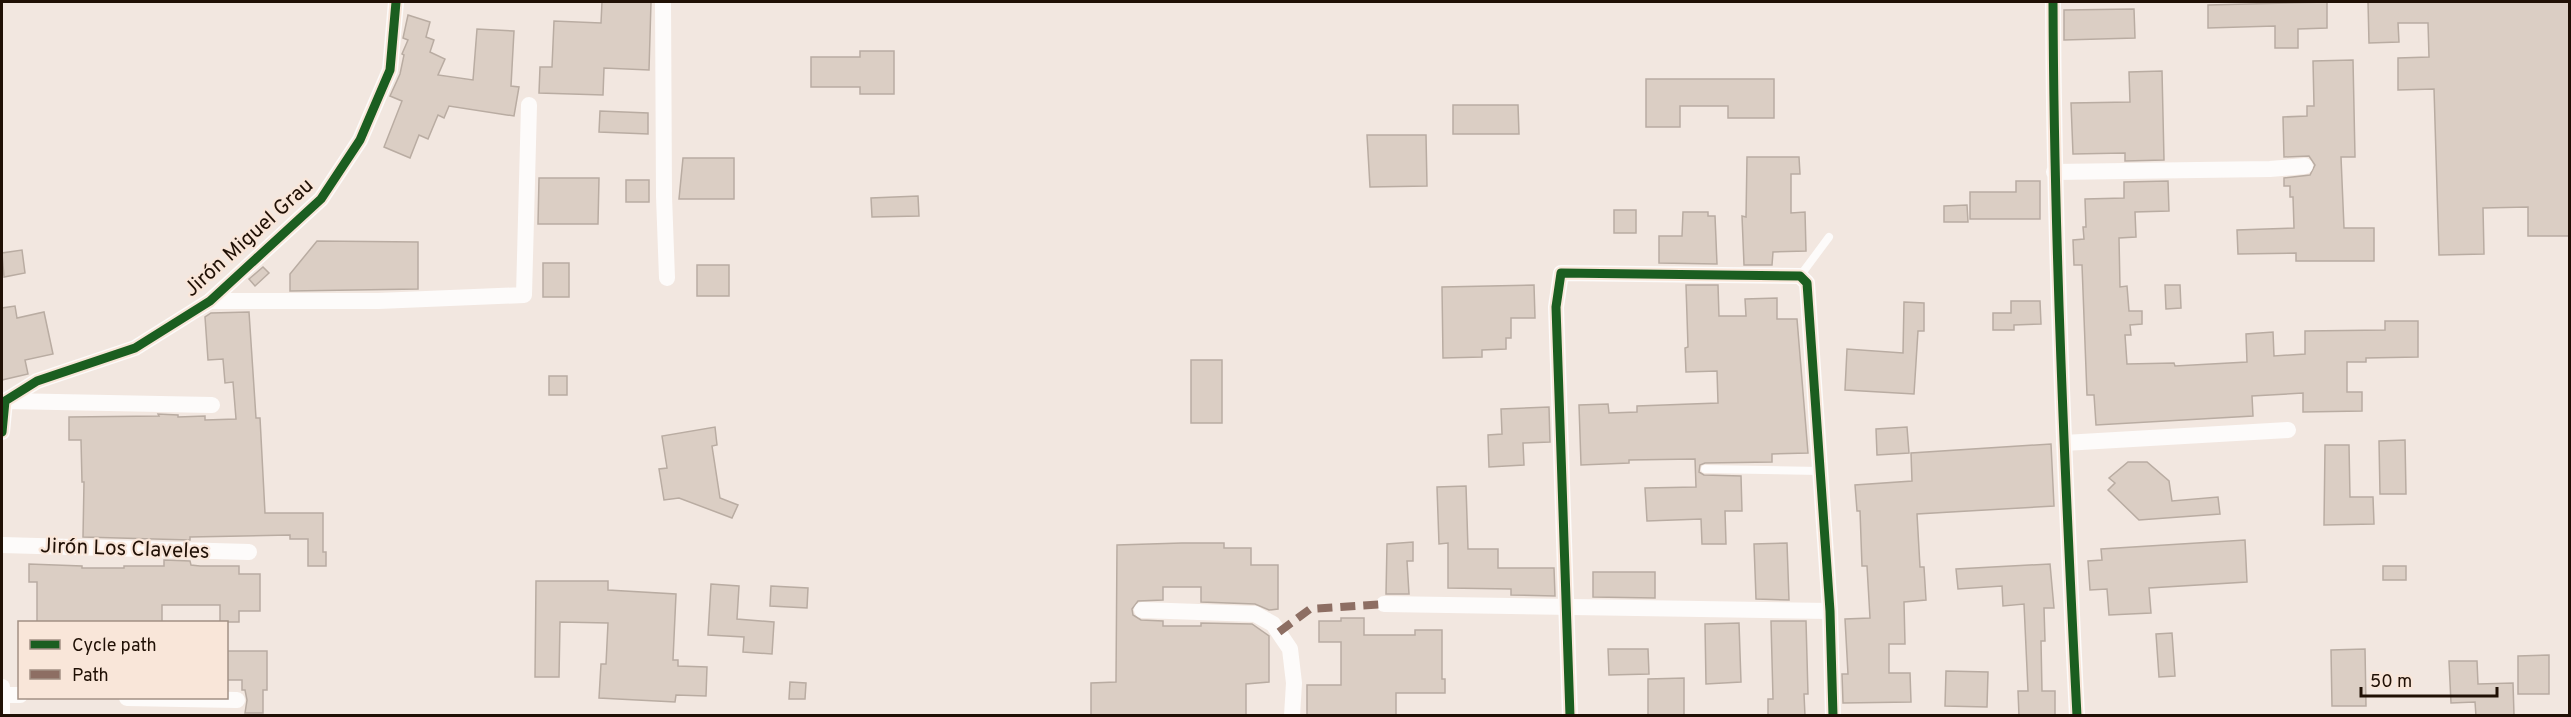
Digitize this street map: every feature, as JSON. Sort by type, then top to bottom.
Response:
[{"type":"street","name":"Jirón Miguel Grau","points":[[3,400],[37,381],[135,348],[210,301],[321,199],[360,140],[390,70],[396,2]]},
{"type":"street","points":[[663,2],[667,278]]},
{"type":"street","points":[[2053,2],[2054,172],[2077,716]]},
{"type":"street","points":[[210,301],[378,302],[524,295],[529,105]]},
{"type":"street","points":[[2054,172],[2270,169],[2306,166]]},
{"type":"street","points":[[1570,716],[1556,307],[1561,273],[1800,276],[1807,283],[1830,611],[1833,716]]},
{"type":"street","points":[[2,432],[3,400],[212,405]]},
{"type":"street","points":[[2064,443],[2288,430]]},
{"type":"street","name":"Jirón Los Claveles","points":[[2,544],[249,552]]},
{"type":"street","points":[[1384,604],[1830,611]]},
{"type":"street","points":[[1142,610],[1255,614],[1273,624],[1290,649],[1294,683],[1292,716]]},
{"type":"street","points":[[2,687],[2,716]]},
{"type":"street","points":[[2,695],[18,695]]},
{"type":"street","points":[[182,699],[237,700]]},
{"type":"lane","points":[[1800,276],[1829,237]]},
{"type":"lane","points":[[1705,469],[1820,471]]},
{"type":"building","points":[[602,2],[651,2],[649,70],[604,68],[603,95],[539,93],[540,67],[552,67],[554,21],[601,23]]},
{"type":"building","points":[[2327,2],[2327,28],[2298,29],[2298,48],[2275,48],[2275,26],[2208,28],[2208,5]]},
{"type":"building","points":[[2368,2],[2570,2],[2570,236],[2528,236],[2528,207],[2483,208],[2484,254],[2439,255],[2434,89],[2398,90],[2398,58],[2429,57],[2428,23],[2398,23],[2399,42],[2369,43]]},
{"type":"building","points":[[2134,9],[2135,38],[2064,40],[2064,10]]},
{"type":"building","points":[[408,15],[430,22],[426,37],[434,40],[430,52],[445,59],[438,75],[473,80],[477,29],[514,31],[511,86],[519,87],[514,116],[449,106],[444,118],[438,115],[428,139],[419,135],[410,158],[384,147],[402,101],[390,96],[400,74],[404,55],[402,54],[408,40],[403,38]]},
{"type":"building","points":[[860,51],[894,51],[894,94],[860,94],[860,87],[811,87],[811,57],[860,57]]},
{"type":"building","points":[[2353,60],[2355,157],[2341,157],[2344,228],[2374,228],[2374,261],[2296,261],[2296,253],[2238,254],[2237,230],[2294,228],[2293,197],[2290,197],[2290,186],[2284,186],[2284,178],[2310,175],[2315,165],[2309,156],[2284,157],[2283,117],[2307,116],[2307,106],[2314,106],[2313,61]]},
{"type":"building","points":[[2162,71],[2164,160],[2125,161],[2125,153],[2073,154],[2071,103],[2130,102],[2129,72]]},
{"type":"building","points":[[1646,79],[1774,79],[1774,118],[1728,118],[1728,106],[1680,106],[1680,127],[1646,127]]},
{"type":"building","points":[[1453,105],[1518,105],[1519,134],[1453,134]]},
{"type":"building","points":[[600,111],[648,113],[648,134],[599,132]]},
{"type":"building","points":[[1367,135],[1426,135],[1427,186],[1370,187]]},
{"type":"building","points":[[1747,157],[1799,157],[1800,174],[1791,174],[1791,213],[1805,212],[1806,251],[1773,252],[1772,265],[1744,265],[1742,216],[1746,217]]},
{"type":"building","points":[[683,158],[734,158],[734,199],[679,199]]},
{"type":"building","points":[[539,178],[599,178],[598,224],[538,224]]},
{"type":"building","points":[[626,180],[649,180],[649,202],[626,202]]},
{"type":"building","points":[[2016,181],[2040,181],[2040,219],[1970,219],[1970,192],[2016,192]]},
{"type":"building","points":[[2168,181],[2169,211],[2135,212],[2136,237],[2119,238],[2120,287],[2127,286],[2129,311],[2142,311],[2142,324],[2130,325],[2131,335],[2125,335],[2127,364],[2174,363],[2175,366],[2247,362],[2246,334],[2273,332],[2274,356],[2305,354],[2305,331],[2385,330],[2385,321],[2418,321],[2418,357],[2366,358],[2366,362],[2347,362],[2347,392],[2362,392],[2362,411],[2303,412],[2303,393],[2252,396],[2253,416],[2096,425],[2094,395],[2087,395],[2082,265],[2074,265],[2073,240],[2084,239],[2083,227],[2086,227],[2085,199],[2124,198],[2124,182]]},
{"type":"building","points":[[918,196],[919,216],[872,217],[871,198]]},
{"type":"building","points":[[1967,205],[1968,222],[1944,222],[1944,206]]},
{"type":"building","points":[[1614,210],[1636,210],[1636,233],[1614,233]]},
{"type":"building","points":[[1683,212],[1708,212],[1708,216],[1715,216],[1717,264],[1659,263],[1659,236],[1682,236]]},
{"type":"building","points":[[317,241],[418,242],[418,289],[290,291],[290,274]]},
{"type":"building","points":[[22,250],[25,273],[4,277],[2,253]]},
{"type":"building","points":[[543,263],[569,263],[569,297],[543,297]]},
{"type":"building","points":[[697,265],[729,265],[729,296],[697,296]]},
{"type":"building","points":[[263,267],[269,273],[255,286],[249,279]]},
{"type":"building","points":[[1534,285],[1535,318],[1511,318],[1511,338],[1506,338],[1506,349],[1482,350],[1482,357],[1443,358],[1442,287]]},
{"type":"building","points":[[1686,285],[1718,285],[1719,316],[1746,316],[1745,299],[1777,298],[1777,319],[1797,319],[1808,453],[1772,454],[1772,462],[1700,465],[1699,472],[1704,475],[1741,476],[1742,511],[1725,511],[1726,544],[1702,544],[1701,519],[1647,521],[1645,488],[1696,487],[1695,459],[1629,460],[1629,463],[1581,465],[1579,405],[1608,404],[1609,413],[1637,412],[1637,406],[1718,403],[1717,371],[1686,372],[1685,348],[1688,347]]},
{"type":"building","points":[[2165,285],[2180,285],[2181,308],[2166,309]]},
{"type":"building","points":[[2011,301],[2040,301],[2041,324],[2014,325],[2014,330],[1993,330],[1993,313],[2011,313]]},
{"type":"building","points":[[1904,302],[1924,303],[1924,331],[1918,331],[1914,394],[1845,390],[1847,349],[1903,353]]},
{"type":"building","points":[[15,306],[17,318],[44,312],[53,354],[25,360],[28,374],[2,380],[2,308]]},
{"type":"building","points":[[249,312],[256,418],[260,418],[265,513],[323,513],[323,552],[326,552],[326,566],[308,566],[308,539],[290,539],[290,535],[190,537],[190,540],[83,537],[84,482],[82,482],[81,440],[69,440],[69,417],[159,416],[158,414],[178,415],[178,417],[205,416],[205,420],[236,419],[233,382],[225,383],[223,359],[208,360],[205,317],[211,313]]},
{"type":"building","points":[[1191,360],[1222,360],[1222,423],[1191,423]]},
{"type":"building","points":[[549,376],[567,376],[567,395],[549,395]]},
{"type":"building","points":[[1549,407],[1550,442],[1523,443],[1524,465],[1489,467],[1488,435],[1502,434],[1501,409]]},
{"type":"building","points":[[715,427],[717,445],[712,446],[720,498],[738,505],[732,518],[679,498],[664,500],[659,469],[667,468],[662,436]]},
{"type":"building","points":[[1907,427],[1909,453],[1877,455],[1876,429]]},
{"type":"building","points":[[2405,440],[2406,494],[2380,494],[2379,441]]},
{"type":"building","points":[[2051,444],[2054,506],[1917,514],[1920,567],[1924,567],[1926,600],[1904,602],[1905,644],[1889,644],[1889,673],[1910,673],[1911,702],[1843,703],[1842,674],[1848,674],[1845,619],[1870,618],[1867,566],[1862,566],[1860,511],[1857,511],[1855,485],[1912,481],[1911,453]]},
{"type":"building","points":[[2325,445],[2349,445],[2350,497],[2373,497],[2374,524],[2324,525]]},
{"type":"building","points":[[2128,462],[2147,462],[2169,481],[2172,501],[2218,497],[2220,514],[2139,520],[2108,490],[2115,483],[2109,478]]},
{"type":"building","points":[[1466,486],[1468,549],[1498,549],[1498,568],[1554,568],[1555,596],[1511,595],[1511,589],[1448,588],[1448,543],[1439,544],[1437,487]]},
{"type":"building","points":[[2245,540],[2247,582],[2149,588],[2151,613],[2109,615],[2107,589],[2090,590],[2088,561],[2102,560],[2101,549]]},
{"type":"building","points":[[1413,542],[1413,561],[1407,561],[1409,594],[1386,594],[1387,544]]},
{"type":"building","points":[[1224,543],[1224,548],[1251,548],[1251,565],[1278,565],[1278,609],[1269,610],[1255,604],[1201,602],[1201,587],[1163,587],[1163,600],[1138,601],[1132,609],[1133,615],[1141,620],[1163,621],[1163,626],[1201,626],[1201,623],[1252,624],[1269,636],[1269,682],[1246,684],[1246,716],[1091,716],[1091,683],[1116,682],[1117,545]]},
{"type":"building","points":[[1787,543],[1789,600],[1756,599],[1754,544]]},
{"type":"building","points":[[164,560],[190,561],[191,565],[200,566],[239,566],[239,574],[260,574],[260,611],[239,611],[239,622],[228,622],[220,621],[220,605],[162,605],[162,621],[37,621],[37,582],[29,582],[29,564],[82,566],[82,568],[164,566]]},
{"type":"building","points":[[2050,564],[2054,608],[2044,608],[2045,641],[2041,641],[2042,691],[2055,691],[2055,716],[2019,716],[2018,691],[2028,691],[2024,604],[2003,606],[2002,586],[1958,589],[1956,569]]},
{"type":"building","points":[[2383,566],[2406,566],[2406,580],[2383,580]]},
{"type":"building","points":[[1593,572],[1655,572],[1655,598],[1593,597]]},
{"type":"building","points":[[536,581],[608,581],[608,590],[676,594],[673,660],[678,660],[678,666],[707,667],[706,696],[676,695],[675,702],[599,698],[601,664],[606,664],[608,623],[560,622],[559,677],[535,677]]},
{"type":"building","points":[[711,584],[739,586],[737,619],[774,622],[772,654],[743,652],[744,637],[708,635]]},
{"type":"building","points":[[771,586],[808,588],[807,608],[770,606]]},
{"type":"building","points":[[1341,618],[1364,618],[1364,635],[1415,635],[1415,630],[1442,630],[1442,679],[1445,679],[1445,693],[1396,693],[1396,716],[1307,716],[1307,685],[1341,685],[1341,642],[1319,642],[1319,621],[1341,621]]},
{"type":"building","points":[[1771,621],[1806,621],[1808,694],[1804,694],[1805,716],[1768,716],[1768,699],[1773,699]]},
{"type":"building","points":[[1739,623],[1741,682],[1706,684],[1705,624]]},
{"type":"building","points":[[2172,633],[2175,676],[2159,677],[2156,634]]},
{"type":"building","points":[[1608,649],[1648,649],[1649,674],[1609,675]]},
{"type":"building","points":[[2365,649],[2366,706],[2332,706],[2331,650]]},
{"type":"building","points":[[228,651],[267,651],[267,690],[263,690],[263,713],[245,713],[247,700],[245,690],[242,690],[242,680],[228,680]]},
{"type":"building","points":[[2549,655],[2549,694],[2518,694],[2518,656]]},
{"type":"building","points":[[2449,661],[2477,661],[2478,684],[2513,683],[2514,715],[2476,716],[2475,702],[2451,703]]},
{"type":"building","points":[[1946,671],[1988,672],[1987,707],[1945,706]]},
{"type":"building","points":[[1684,678],[1684,716],[1648,716],[1648,679]]},
{"type":"building","points":[[790,682],[806,683],[805,699],[789,699]]},
{"type":"marked path","points":[[1279,632],[1310,609],[1384,604]]},
{"type":"cycle path","points":[[2,432],[5,401],[37,381],[135,348],[210,301],[321,199],[360,140],[390,70],[396,2]]},
{"type":"cycle path","points":[[2053,2],[2058,270],[2077,716]]},
{"type":"cycle path","points":[[1570,716],[1556,307],[1561,273],[1800,276],[1807,283],[1830,611],[1833,716]]}]
